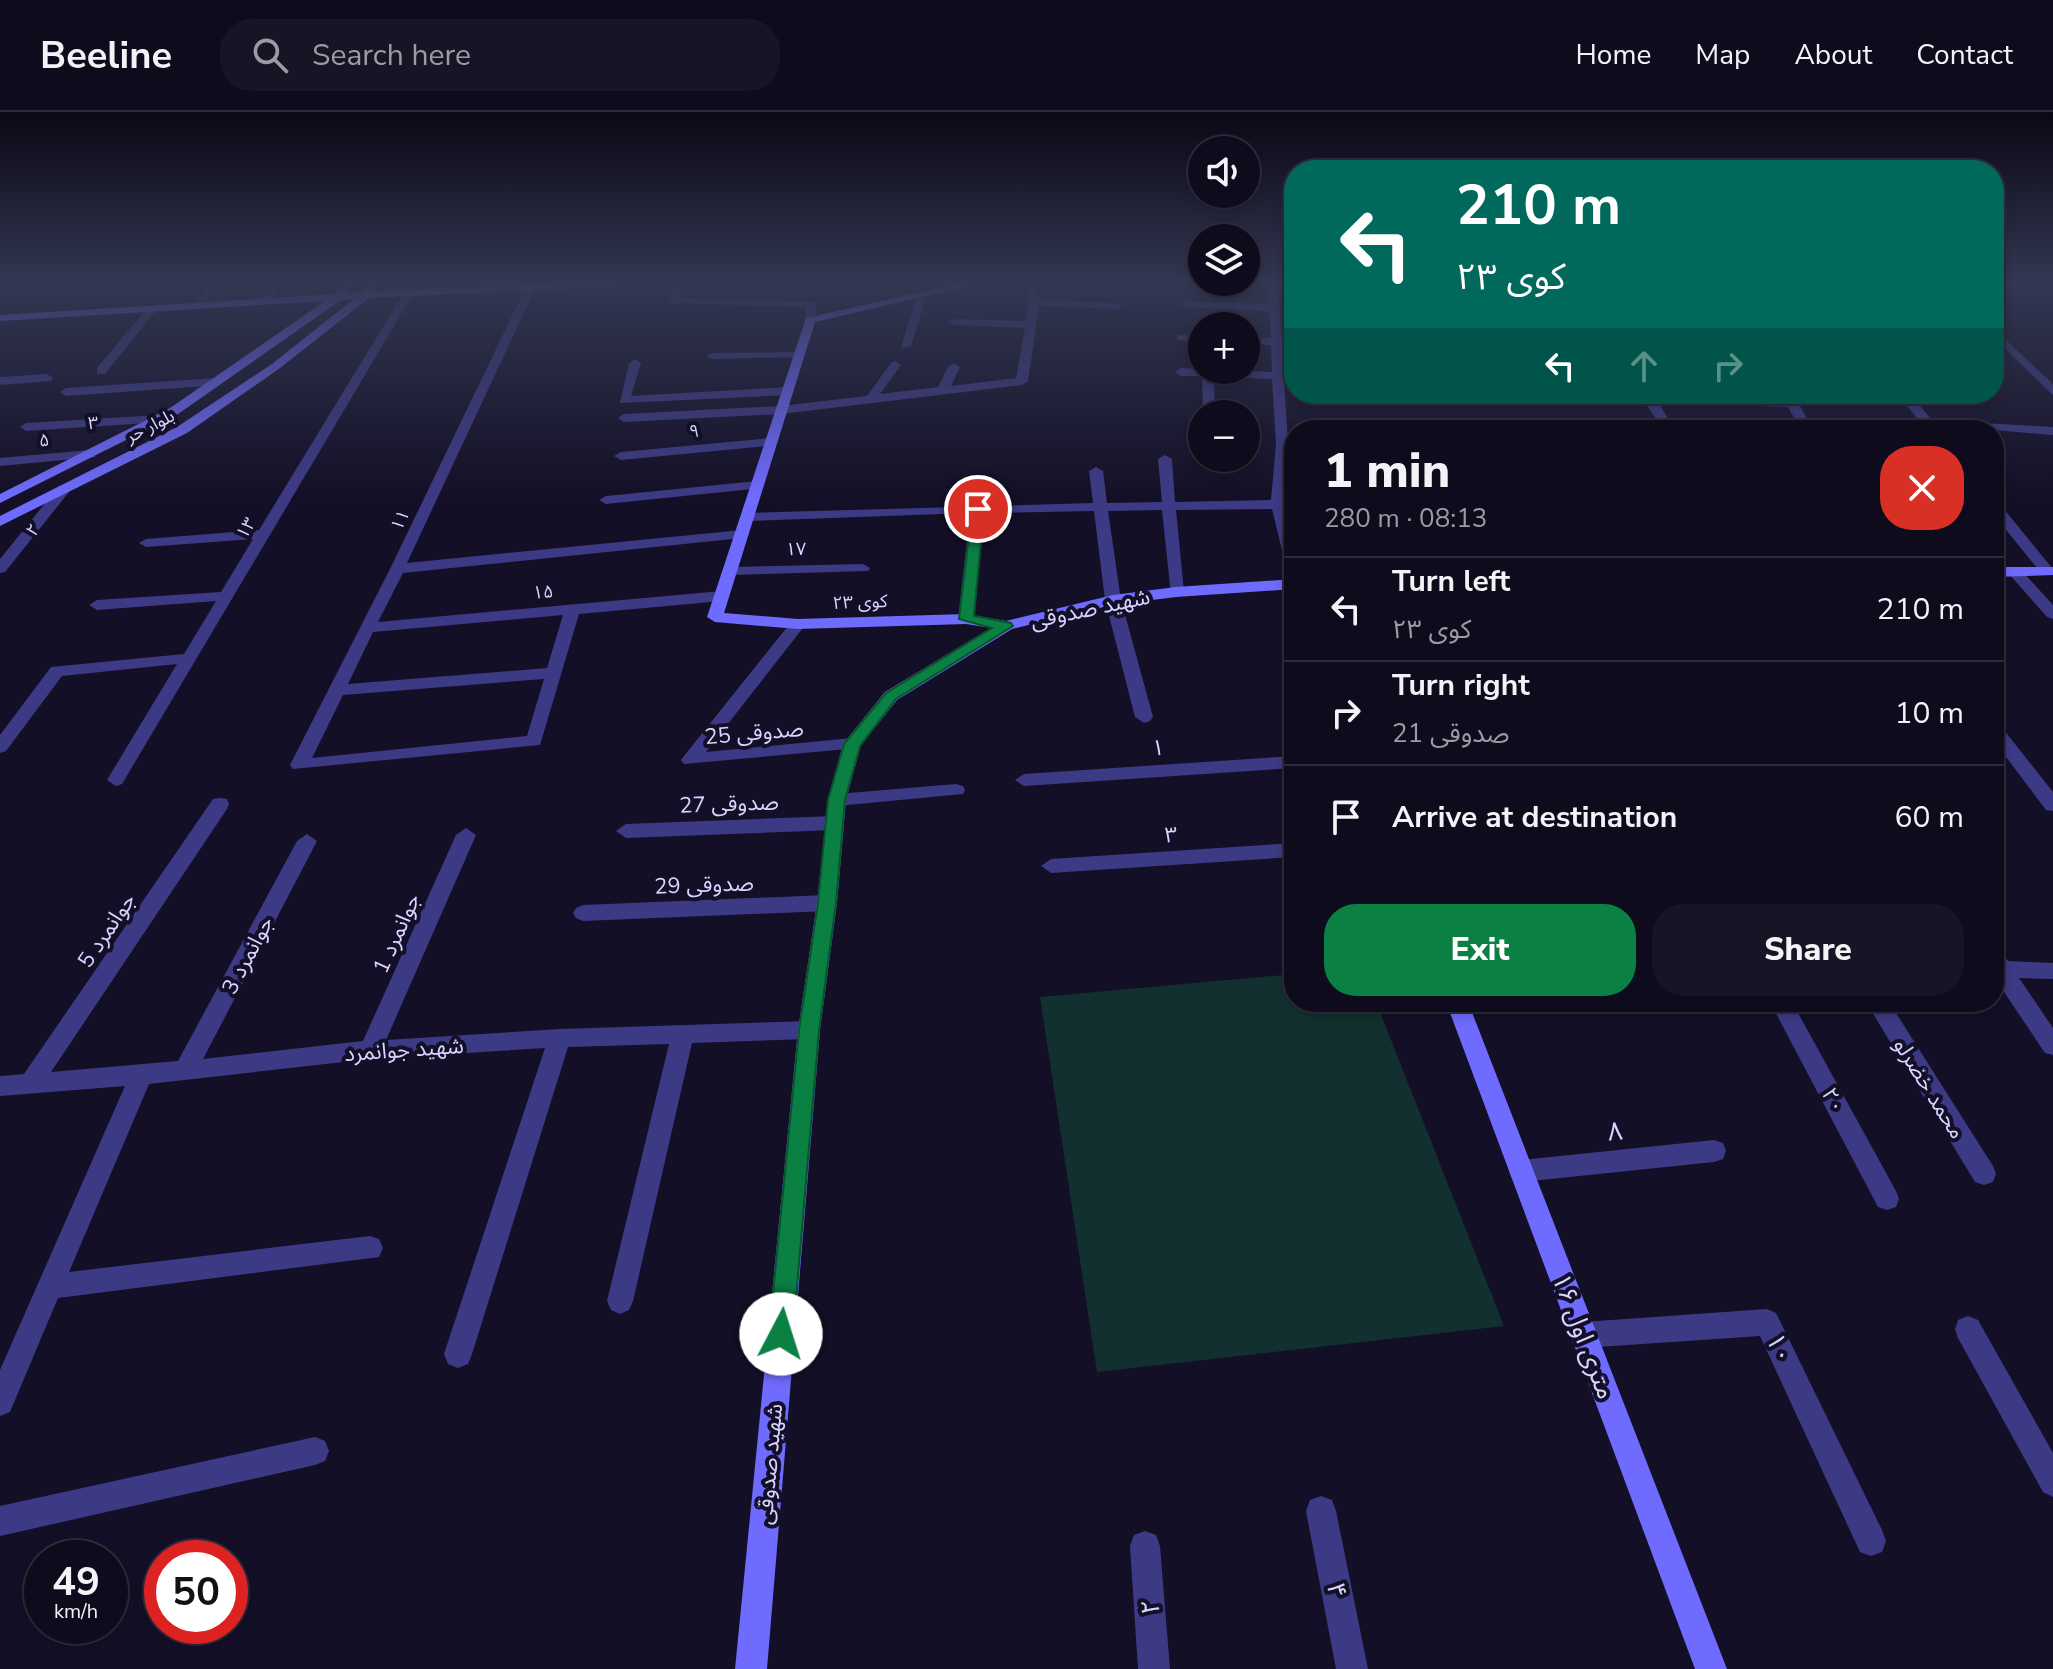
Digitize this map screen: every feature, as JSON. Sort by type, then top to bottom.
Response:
[{"type":"street","points":[[101,371],[116,353]]},
{"type":"street","name":"بلوار حر","points":[[0,499],[160,419],[258,353]]},
{"type":"street","name":"بلوار حر","points":[[0,522],[182,430],[293,353]]},
{"type":"street","name":"۱۳","points":[[116,780],[373,353]]},
{"type":"street","name":"۱۱","points":[[500,353],[299,765],[534,741],[554,673]]},
{"type":"street","points":[[624,418],[781,410],[1022,381],[1027,353]]},
{"type":"street","points":[[1277,353],[1284,474]]},
{"type":"street","points":[[2015,353],[2053,391]]},
{"type":"street","points":[[712,356],[799,355],[722,596]]},
{"type":"street","points":[[635,363],[624,400],[788,391]]},
{"type":"street","points":[[871,399],[895,365]]},
{"type":"street","points":[[942,391],[954,367]]},
{"type":"street","points":[[1181,372],[1188,372]]},
{"type":"street","points":[[1260,374],[1284,375]]},
{"type":"street","points":[[0,381],[47,378]]},
{"type":"street","points":[[66,392],[216,382]]},
{"type":"street","points":[[1912,404],[1925,420]]},
{"type":"street","name":"۳","points":[[26,427],[160,419]]},
{"type":"street","points":[[2004,429],[2053,431]]},
{"type":"street","name":"۹","points":[[621,456],[771,442]]},
{"type":"street","name":"۵","points":[[0,462],[90,454]]},
{"type":"street","points":[[1165,459],[1176,592]]},
{"type":"street","points":[[1096,471],[1113,600],[1144,717]]},
{"type":"street","points":[[606,500],[757,485]]},
{"type":"street","name":"۲","points":[[0,569],[64,489]]},
{"type":"street","points":[[747,517],[978,509],[1284,504]]},
{"type":"street","points":[[966,619],[978,509]]},
{"type":"street","points":[[2004,518],[2050,571]]},
{"type":"street","points":[[146,543],[266,534]]},
{"type":"street","points":[[397,569],[742,534]]},
{"type":"street","name":"۱۷","points":[[730,571],[863,568]]},
{"type":"street","points":[[2004,572],[2050,571]]},
{"type":"street","points":[[2015,572],[2053,614]]},
{"type":"street","name":"شهید صدوقی","points":[[751,1669],[809,1030],[827,903],[837,800],[852,744],[891,696],[1006,626],[1113,600],[1284,585]]},
{"type":"street","points":[[97,605],[228,596]]},
{"type":"street","name":"کوی ۲۳","points":[[722,596],[715,617],[798,624],[966,619],[1006,626]]},
{"type":"street","name":"۱۵","points":[[367,628],[722,596]]},
{"type":"street","points":[[338,690],[554,673],[572,610]]},
{"type":"street","name":"صدوقی 25","points":[[798,624],[690,760],[852,744]]},
{"type":"street","points":[[0,747],[57,671],[190,658]]},
{"type":"street","points":[[2004,742],[2053,805]]},
{"type":"street","name":"۱","points":[[1024,780],[1284,763]]},
{"type":"street","points":[[837,800],[956,790]]},
{"type":"street","name":"جوانمرد 5","points":[[31,1083],[220,804]]},
{"type":"street","name":"صدوقی 27","points":[[626,831],[835,823]]},
{"type":"street","name":"جوانمرد 1","points":[[370,1050],[466,835]]},
{"type":"street","name":"جوانمرد 3","points":[[186,1068],[307,841]]},
{"type":"street","name":"۳","points":[[1051,866],[1284,851]]},
{"type":"street","name":"صدوقی 29","points":[[583,913],[827,903]]},
{"type":"street","points":[[2004,967],[2053,971]]},
{"type":"street","points":[[2004,976],[2053,1046]]},
{"type":"street","name":"۱۶ متری اول","points":[[1461,1012],[1711,1669]]},
{"type":"street","name":"۲۰","points":[[1786,1012],[1887,1199]]},
{"type":"street","name":"محمد خضرلو","points":[[1883,1012],[1984,1174]]},
{"type":"street","name":"شهید جوانمرد","points":[[0,1086],[141,1075],[370,1050],[560,1038],[809,1030]]},
{"type":"street","points":[[620,1301],[683,1033]]},
{"type":"street","points":[[458,1354],[560,1038]]},
{"type":"street","points":[[0,1402],[141,1075]]},
{"type":"street","name":"۸","points":[[1521,1171],[1714,1151]]},
{"type":"street","points":[[47,1287],[370,1248]]},
{"type":"street","name":"۱۰","points":[[1583,1335],[1767,1322],[1871,1541]]},
{"type":"street","points":[[1968,1329],[2053,1482]]},
{"type":"street","points":[[0,1521],[315,1451]]},
{"type":"street","name":"۴","points":[[1321,1511],[1352,1669]]},
{"type":"street","name":"۲","points":[[1145,1546],[1154,1669]]},
{"type":"green space","points":[[1284,975],[1284,1012],[1380,1012],[1504,1326],[1097,1372],[1040,997]]},
{"type":"route","points":[[781,1334],[809,1030],[827,903],[837,800],[852,744],[891,696],[1006,626],[966,619],[978,509]]}]
